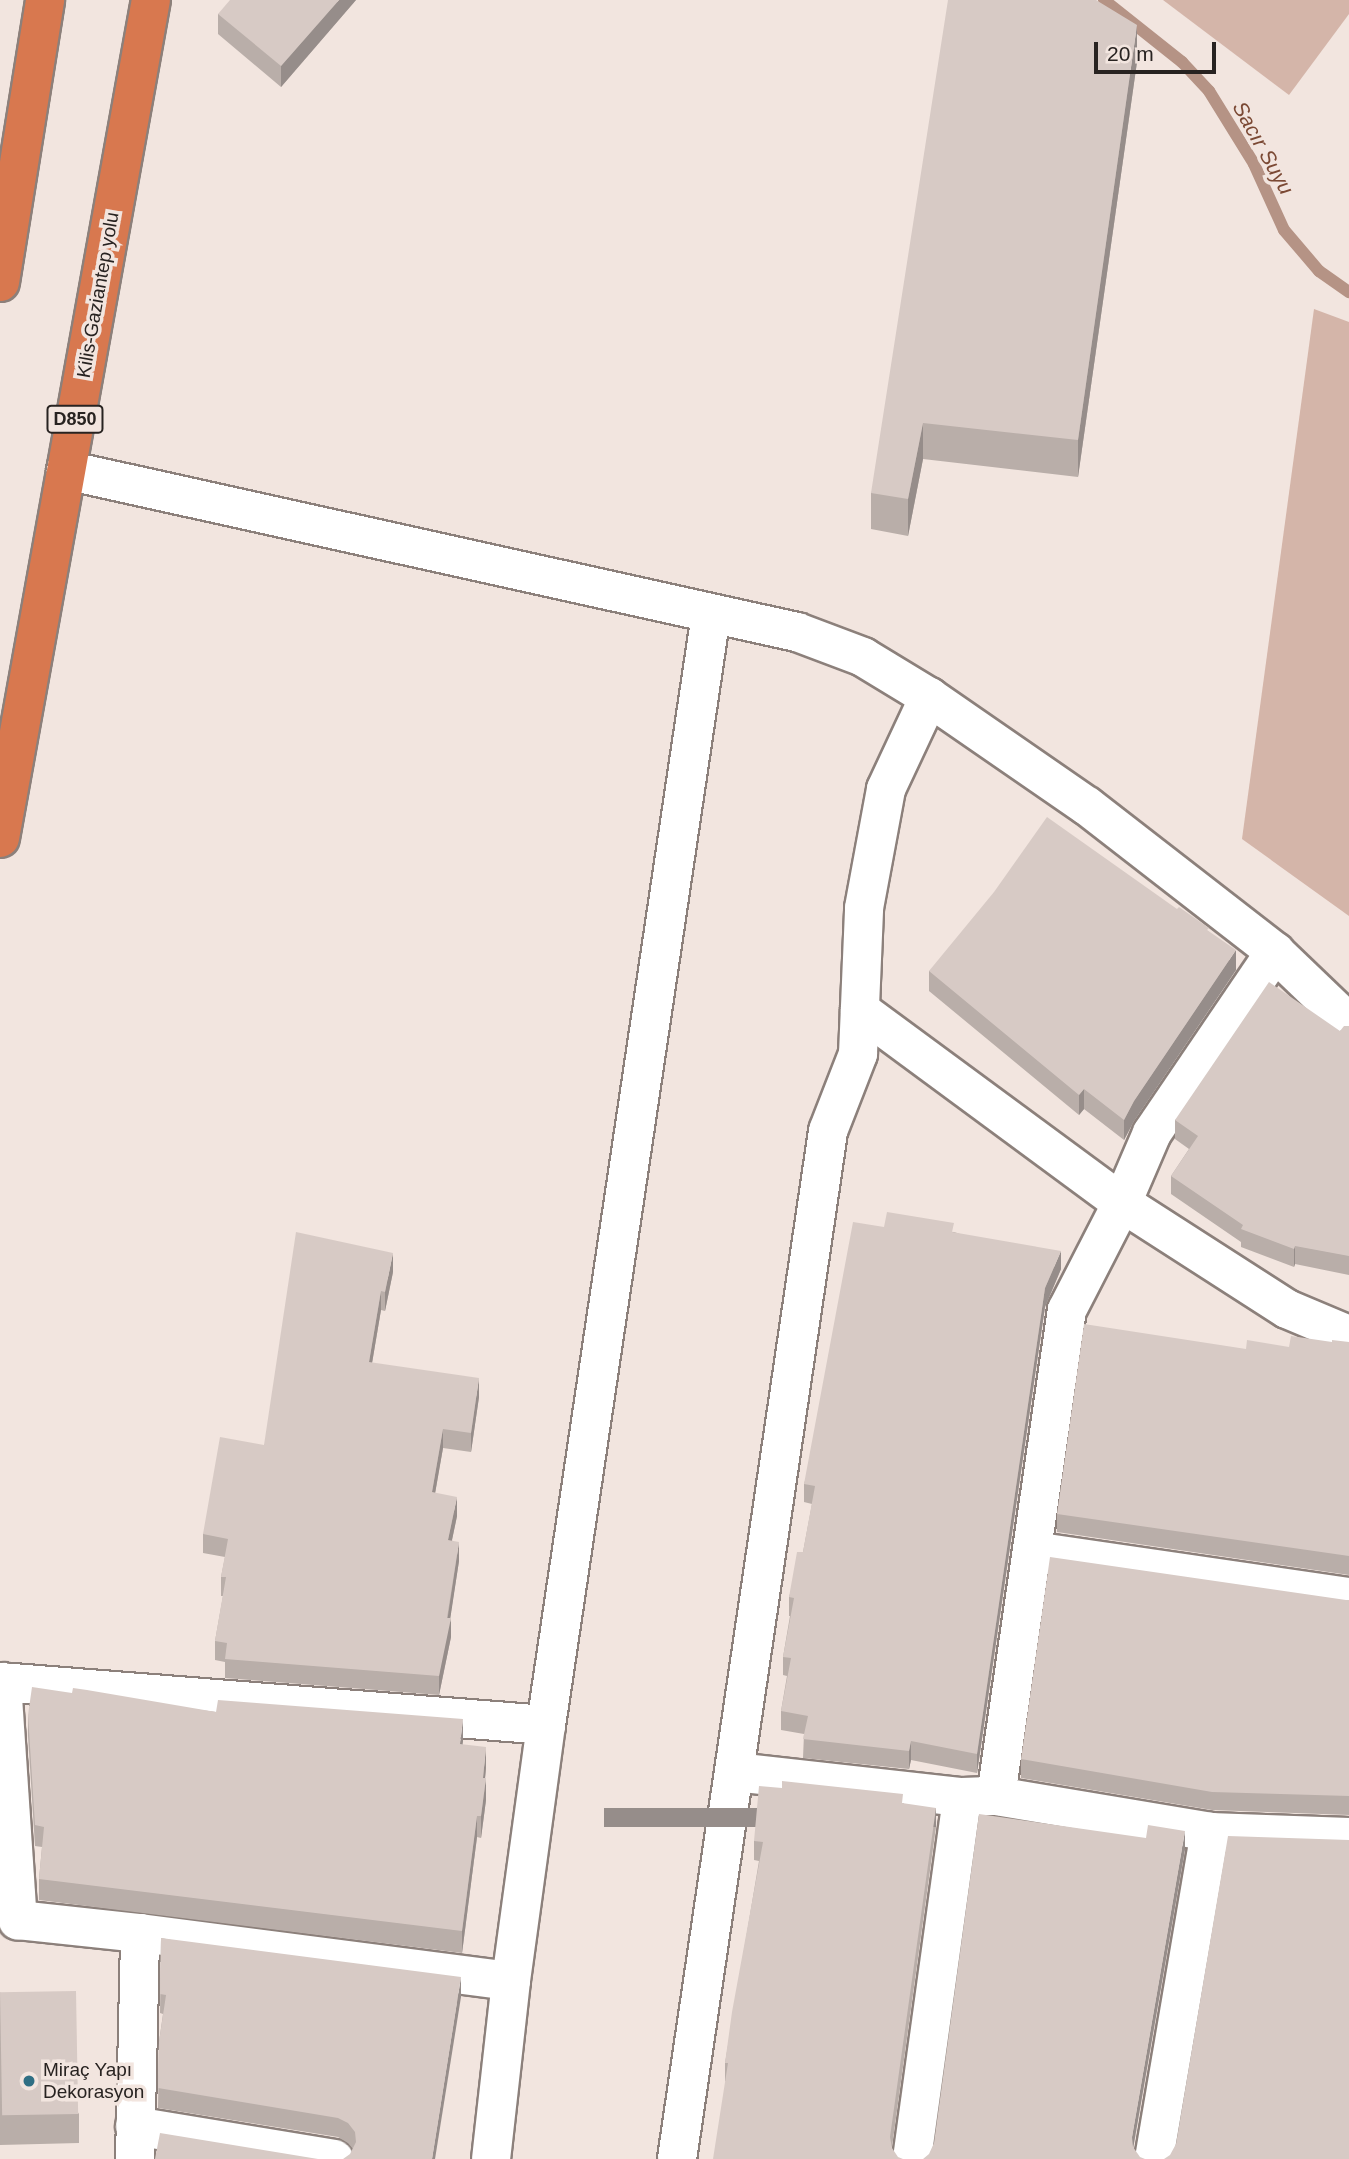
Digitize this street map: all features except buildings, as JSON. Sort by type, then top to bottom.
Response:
[{"type":"highway","points":[[0,282],[42,0]]},
{"type":"highway","name":"Kilis-Gaziantep yolu","points":[[0,838],[151,0]]},
{"type":"street","points":[[66,470],[797,632],[863,657],[929,697],[1087,806],[1275,952],[1349,1023]]},
{"type":"street","points":[[491,2159],[511,1980],[546,1725],[711,614]]},
{"type":"street","points":[[677,2159],[828,1131],[858,1054],[864,908],[886,789],[929,697]]},
{"type":"street","points":[[912,2159],[979,1797],[1034,1551],[1067,1310],[1122,1203],[1152,1133],[1275,952]]},
{"type":"street","points":[[860,1010],[1122,1203],[1287,1309],[1349,1335]]},
{"type":"street","points":[[1034,1551],[1349,1597]]},
{"type":"street","points":[[511,1980],[18,1920],[1,1682],[546,1725]]},
{"type":"street","points":[[735,1772],[979,1797],[1210,1832],[1349,1837]]},
{"type":"street","points":[[1154,2159],[1210,1832]]},
{"type":"street","points":[[140,1933],[135,2143],[334,2159]]},
{"type":"shaded area","points":[[1163,0],[1349,0],[1349,14],[1289,95]]},
{"type":"shaded area","points":[[1314,309],[1349,322],[1349,916],[1242,839]]},
{"type":"waterway","name":"Sacır Suyu","points":[[1104,0],[1182,62],[1209,91],[1254,164],[1284,230],[1319,271],[1349,292]]},
{"type":"place","name":"Miraç Yapı Dekorasyon","points":[[29,2081]]}]
